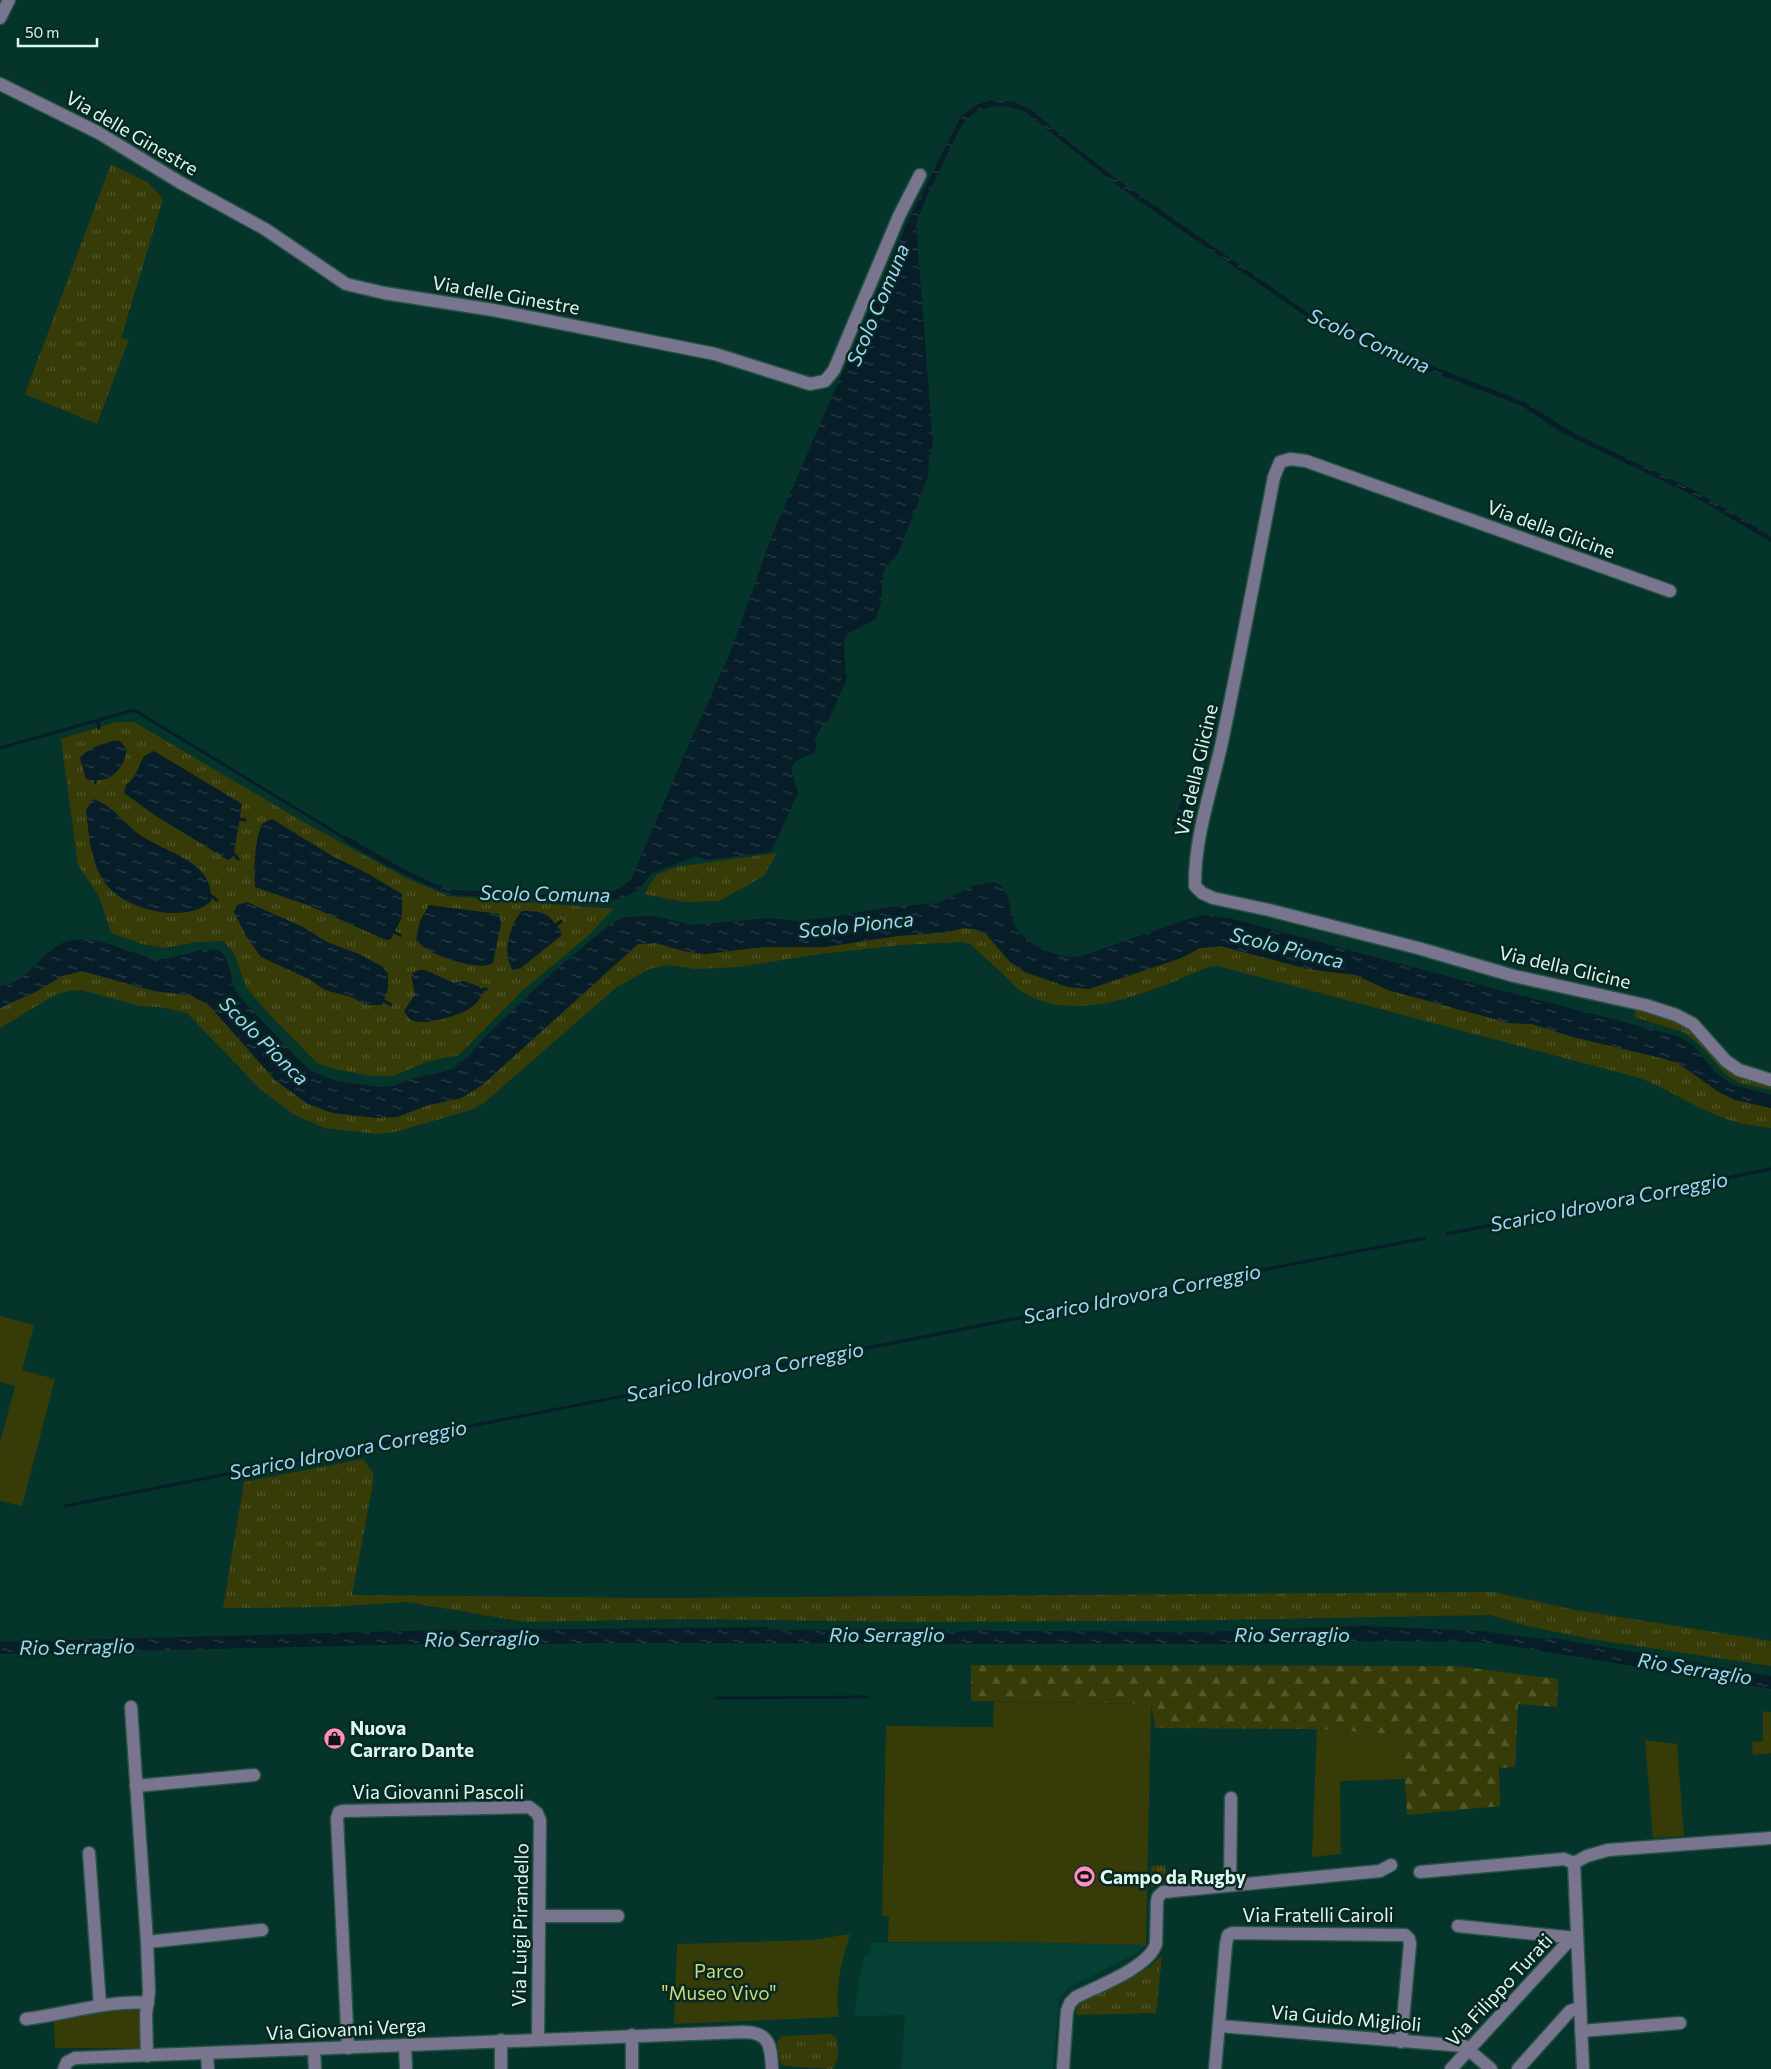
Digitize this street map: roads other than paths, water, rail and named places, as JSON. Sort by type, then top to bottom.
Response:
[{"type":"street","points":[[0,18],[9,0]]},
{"type":"street","name":"Via delle Ginestre","points":[[0,84],[99,133],[181,183],[265,229],[346,284],[384,293],[503,312],[706,352],[729,357],[810,384],[826,381],[834,370],[899,216],[920,175]]},
{"type":"street","name":"Via della Glicine","points":[[1670,591],[1306,461],[1290,459],[1280,462],[1274,477],[1216,771],[1200,831],[1195,869],[1195,886],[1202,893],[1214,898],[1418,948],[1514,976],[1645,1005],[1676,1015],[1693,1024],[1726,1061],[1739,1070],[1755,1077],[1771,1080]]},
{"type":"street","points":[[131,1707],[147,1942],[149,1992],[146,2014],[147,2056]]},
{"type":"street","points":[[136,1786],[254,1775]]},
{"type":"street","points":[[1230,1885],[1231,1798]]},
{"type":"street","name":"Via Giovanni Pascoli","points":[[348,2048],[338,1812],[435,1808],[529,1808],[537,1813]]},
{"type":"street","name":"Via Luigi Pirandello","points":[[537,1813],[540,1820],[538,2039]]},
{"type":"street","points":[[1574,1863],[1591,1854],[1608,1850],[1771,1838]]},
{"type":"street","points":[[89,1853],[100,2005]]},
{"type":"street","points":[[1420,1872],[1564,1858],[1574,1863]]},
{"type":"street","points":[[1574,1863],[1583,2069]]},
{"type":"street","points":[[1063,2069],[1067,2011],[1070,2003],[1076,1996],[1141,1963],[1154,1950],[1156,1944],[1158,1897],[1163,1892],[1380,1871],[1391,1865]]},
{"type":"street","points":[[539,1916],[618,1916]]},
{"type":"street","points":[[1458,1926],[1576,1938]]},
{"type":"street","points":[[147,1942],[262,1930]]},
{"type":"street","name":"Via Fratelli Cairoli","points":[[1219,2026],[1228,1935],[1238,1933],[1397,1934],[1407,1937],[1410,1944],[1401,2042]]},
{"type":"street","name":"Via Filippo Turati","points":[[1451,2069],[1566,1944],[1576,1938]]},
{"type":"street","points":[[26,2019],[100,2005],[133,2002],[148,2003]]},
{"type":"street","points":[[1518,2069],[1570,2011],[1579,2008]]},
{"type":"street","points":[[1581,2031],[1680,2023]]},
{"type":"street","points":[[1215,2069],[1219,2026]]},
{"type":"street","name":"Via Guido Miglioli","points":[[1219,2026],[1464,2046],[1469,2049]]},
{"type":"street","name":"Via Giovanni Verga","points":[[64,2067],[69,2059],[75,2058],[314,2050],[501,2040],[753,2032],[764,2037],[769,2045],[772,2069]]},
{"type":"street","points":[[632,2035],[632,2069]]},
{"type":"street","points":[[501,2040],[501,2069]]},
{"type":"street","points":[[405,2045],[406,2069]]},
{"type":"street","points":[[1469,2049],[1491,2069]]},
{"type":"street","points":[[314,2050],[315,2069]]},
{"type":"street","points":[[207,2054],[208,2069]]},
{"type":"water","points":[[992,100],[1015,102],[1033,111],[1115,178],[1317,319],[1342,321],[1422,362],[1523,401],[1577,435],[1690,488],[1768,534],[1771,537],[1771,542],[1688,493],[1561,432],[1522,406],[1427,370],[1338,325],[1320,326],[1122,189],[1025,112],[1002,106],[987,108],[980,110],[967,119],[957,134],[923,205],[916,224],[933,445],[929,458],[928,476],[898,554],[886,567],[883,574],[881,603],[876,619],[851,632],[844,639],[847,678],[830,718],[823,724],[817,735],[815,753],[797,760],[791,767],[798,793],[771,852],[706,860],[696,856],[652,873],[639,889],[628,896],[608,902],[590,903],[454,895],[412,878],[345,842],[345,835],[404,869],[435,884],[455,890],[551,895],[602,894],[619,889],[631,880],[730,653],[773,533],[908,221],[961,116],[979,104]]},
{"type":"water","points":[[1213,701],[1207,738],[1186,822],[1183,830],[1175,831],[1172,826],[1195,765],[1211,702]]},
{"type":"water","points":[[112,741],[120,741],[127,750],[118,770],[114,775],[102,780],[86,779],[80,758],[90,749]]},
{"type":"water","points":[[154,751],[242,804],[232,858],[228,860],[156,816],[124,793],[126,785],[134,777],[144,756]]},
{"type":"water","points":[[93,799],[106,805],[136,832],[196,866],[205,875],[210,887],[211,901],[200,908],[187,912],[171,913],[140,907],[114,893],[100,875],[93,857],[86,810]]},
{"type":"water","points":[[272,819],[334,857],[363,871],[402,894],[402,917],[391,939],[386,940],[310,906],[255,887],[257,839],[262,824]]},
{"type":"water","name":"Scolo Pionca","points":[[994,882],[1000,885],[1007,894],[1018,931],[1038,947],[1055,954],[1070,957],[1083,955],[1191,918],[1205,915],[1229,918],[1678,1036],[1693,1045],[1715,1072],[1731,1084],[1771,1095],[1771,1108],[1735,1100],[1717,1091],[1678,1063],[1573,1037],[1532,1024],[1509,1023],[1388,990],[1356,975],[1308,969],[1220,946],[1200,948],[1181,958],[1089,989],[1068,987],[1025,972],[1010,962],[987,935],[975,929],[963,928],[948,932],[897,936],[825,947],[763,947],[705,954],[684,951],[656,943],[638,944],[481,1086],[461,1098],[429,1105],[397,1117],[377,1118],[333,1113],[308,1104],[275,1080],[209,1005],[190,995],[154,991],[82,971],[62,976],[35,992],[0,1008],[0,986],[10,984],[19,979],[48,953],[65,942],[77,939],[101,942],[160,959],[210,949],[218,951],[225,957],[239,996],[311,1071],[337,1081],[380,1087],[394,1086],[411,1079],[451,1070],[469,1056],[485,1037],[553,972],[609,925],[624,917],[653,916],[692,925],[769,918],[798,921],[891,907],[939,903],[973,886]]},
{"type":"water","points":[[247,902],[303,927],[327,942],[359,954],[383,967],[388,974],[388,989],[382,1005],[367,1005],[351,997],[325,990],[309,979],[261,957],[246,936],[234,912],[237,905]]},
{"type":"water","points":[[429,905],[499,914],[501,923],[493,963],[479,966],[459,962],[431,952],[416,940],[420,921]]},
{"type":"water","points":[[522,911],[546,915],[563,934],[521,968],[513,970],[509,964],[508,940],[514,924]]},
{"type":"water","points":[[419,970],[425,970],[454,983],[464,981],[478,986],[484,992],[474,1005],[467,1010],[442,1019],[416,1022],[411,1020],[404,1011],[415,995],[411,974]]},
{"type":"water","name":"Rio Serraglio","points":[[1362,1626],[1480,1631],[1545,1639],[1554,1638],[1771,1676],[1771,1689],[1498,1644],[1475,1642],[1388,1641],[1257,1644],[599,1643],[425,1646],[422,1644],[0,1654],[0,1642],[403,1631],[767,1627],[770,1630],[943,1629],[955,1632],[988,1630],[1203,1632]]},
{"type":"waterway","name":"Scolo Comuna","points":[[0,748],[134,710],[348,840]]},
{"type":"waterway","points":[[98,722],[99,728]]},
{"type":"waterway","points":[[95,783],[96,776]]},
{"type":"waterway","points":[[237,819],[245,820]]},
{"type":"waterway","points":[[232,852],[238,859]]},
{"type":"waterway","points":[[208,894],[217,900]]},
{"type":"waterway","points":[[554,927],[561,921]]},
{"type":"waterway","points":[[392,931],[400,935]]},
{"type":"waterway","points":[[478,991],[486,989]]},
{"type":"waterway","points":[[381,999],[391,1005]]},
{"type":"waterway","name":"Scarico Idrovora Correggio","points":[[1447,1234],[1771,1169]]},
{"type":"waterway","name":"Scarico Idrovora Correggio","points":[[65,1506],[1425,1238]]},
{"type":"waterway","points":[[717,1698],[867,1697]]},
{"type":"place","name":"Nuova Carraro Dante","points":[[334,1739]]},
{"type":"place","name":"Campo da Rugby","points":[[1084,1877]]},
{"type":"park label","name":"Parco \"Museo Vivo\"","points":[[719,1982]]}]
